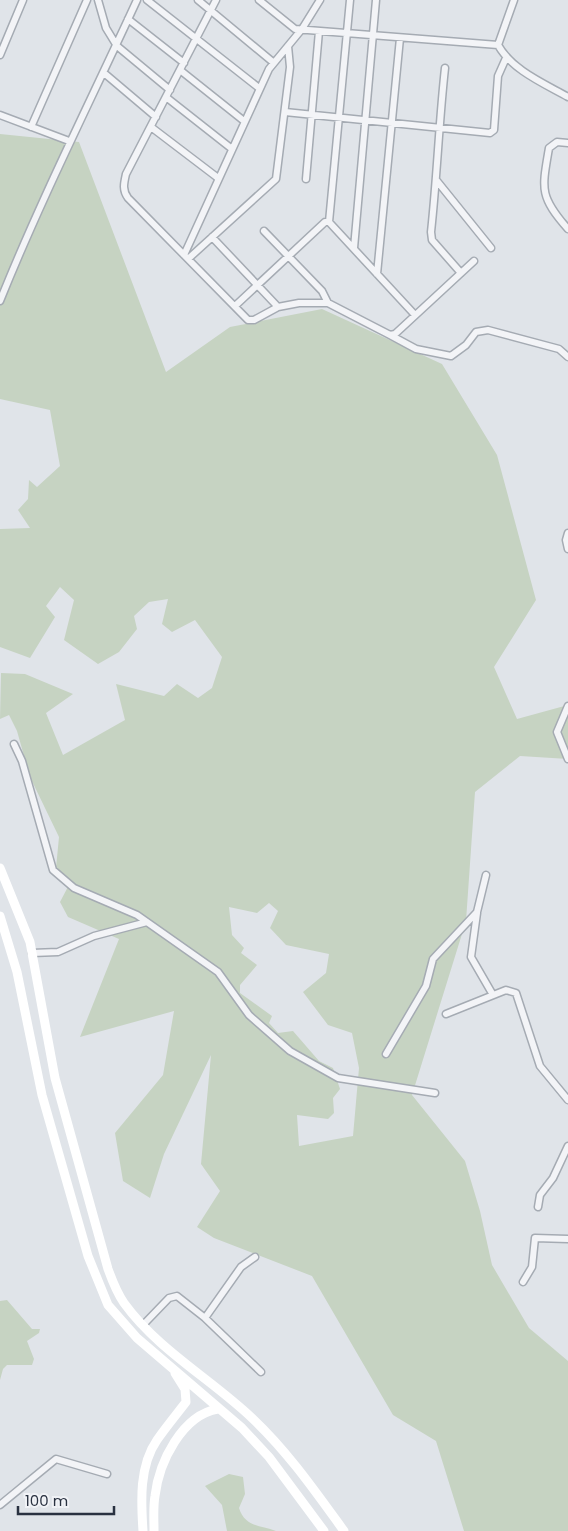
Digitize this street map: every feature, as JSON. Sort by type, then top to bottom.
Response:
[{"type":"main road","points":[[0,868],[26,927],[55,1078],[108,1269],[124,1302],[143,1325],[252,1418],[294,1463],[344,1531]]},
{"type":"main road","points":[[0,916],[18,972],[42,1095],[98,1283],[108,1305],[120,1320],[170,1366],[242,1428],[269,1457],[324,1531]]},
{"type":"main road","points":[[170,1366],[175,1354]]},
{"type":"main road","points":[[142,1531],[142,1487],[146,1461],[156,1441],[186,1402],[185,1389],[170,1366]]},
{"type":"main road","points":[[154,1531],[154,1496],[168,1452],[186,1427],[207,1412],[218,1409]]},
{"type":"main road","points":[[242,1428],[255,1428],[252,1418]]},
{"type":"street","points":[[0,55],[23,0]]},
{"type":"street","points":[[31,127],[87,0]]},
{"type":"street","points":[[98,0],[106,28],[117,46],[170,90]]},
{"type":"street","points":[[0,301],[70,141],[117,46],[137,0]]},
{"type":"street","points":[[147,0],[259,88]]},
{"type":"street","points":[[198,0],[274,63]]},
{"type":"street","points":[[216,0],[126,174],[124,192],[248,320],[254,320],[278,308],[300,303],[328,304],[416,350],[451,356],[466,345],[476,332],[488,330],[559,349],[568,357]]},
{"type":"street","points":[[258,0],[295,29],[498,45]]},
{"type":"street","points":[[186,257],[218,178],[259,88],[274,63],[302,29],[320,0]]},
{"type":"street","points":[[350,0],[329,222],[415,315]]},
{"type":"street","points":[[354,248],[376,0]]},
{"type":"street","points":[[498,45],[514,0]]},
{"type":"street","points":[[128,19],[184,63]]},
{"type":"street","points":[[306,179],[319,31]]},
{"type":"street","points":[[377,274],[400,38]]},
{"type":"street","points":[[498,45],[506,58],[529,75],[568,97]]},
{"type":"street","points":[[186,257],[212,237],[276,179],[290,67],[288,46]]},
{"type":"street","points":[[285,112],[490,132],[494,130],[498,76],[506,58]]},
{"type":"street","points":[[445,68],[439,127],[437,181],[430,232],[432,240],[461,273]]},
{"type":"street","points":[[180,70],[244,121]]},
{"type":"street","points":[[104,73],[156,117]]},
{"type":"street","points":[[166,97],[232,149]]},
{"type":"street","points":[[0,115],[70,141]]},
{"type":"street","points":[[151,127],[218,178]]},
{"type":"street","points":[[568,143],[557,142],[549,148],[543,187],[553,212],[568,229]]},
{"type":"street","points":[[437,181],[491,248]]},
{"type":"street","points":[[235,306],[325,222],[329,222]]},
{"type":"street","points":[[264,231],[322,291],[328,304]]},
{"type":"street","points":[[212,237],[278,308]]},
{"type":"street","points":[[390,335],[395,334],[474,261]]},
{"type":"street","points":[[568,533],[566,540],[568,549]]},
{"type":"street","points":[[568,706],[557,732],[568,759]]},
{"type":"street","points":[[14,744],[22,761],[53,870],[74,888],[138,915],[218,972],[249,1015],[290,1051],[338,1078],[435,1092]]},
{"type":"street","points":[[486,875],[477,912],[471,957],[493,996]]},
{"type":"street","points":[[386,1054],[426,986],[433,959],[477,912]]},
{"type":"street","points":[[32,953],[58,952],[94,936],[147,922]]},
{"type":"street","points":[[446,1014],[506,990],[516,993],[540,1066],[568,1100]]},
{"type":"street","points":[[538,1207],[540,1195],[553,1178],[568,1146]]},
{"type":"street","points":[[523,1282],[532,1267],[534,1238],[568,1238]]},
{"type":"street","points":[[205,1318],[241,1267],[255,1257]]},
{"type":"street","points":[[143,1325],[169,1298],[177,1296],[205,1318],[261,1372]]},
{"type":"street","points":[[0,1505],[56,1459],[107,1474]]},
{"type":"green space","points":[[0,134],[79,142],[166,372],[230,327],[322,309],[442,364],[497,455],[536,600],[494,667],[517,719],[568,705],[568,759],[520,756],[475,792],[466,921],[412,1095],[465,1161],[480,1211],[492,1265],[529,1328],[568,1361],[568,1531],[464,1531],[436,1441],[393,1415],[312,1276],[214,1238],[197,1227],[220,1191],[201,1164],[211,1055],[164,1154],[150,1198],[123,1181],[115,1133],[163,1075],[174,1011],[80,1037],[119,939],[68,917],[60,902],[71,881],[56,868],[59,837],[30,777],[17,731],[9,715],[0,719],[1,673],[25,674],[73,694],[46,713],[63,755],[125,720],[116,684],[164,696],[177,684],[198,698],[212,688],[222,657],[195,620],[172,632],[162,624],[168,599],[149,602],[134,616],[137,629],[119,652],[98,664],[64,640],[74,600],[60,587],[46,606],[55,617],[30,658],[0,647],[0,529],[30,528],[18,510],[28,499],[29,480],[37,487],[60,466],[50,410],[0,399]],"holes":[[[269,903],[278,911],[270,928],[286,945],[329,954],[326,973],[303,992],[328,1025],[352,1033],[359,1068],[353,1136],[299,1146],[297,1115],[328,1119],[334,1113],[333,1098],[340,1089],[333,1068],[319,1061],[293,1031],[278,1033],[269,1023],[272,1016],[240,993],[240,985],[257,965],[241,953],[244,948],[232,935],[229,907],[257,913]]]},
{"type":"green space","points":[[7,1300],[32,1329],[40,1329],[39,1333],[27,1341],[34,1359],[32,1365],[7,1365],[3,1369],[0,1380],[0,1301]]},
{"type":"green space","points":[[229,1474],[243,1477],[245,1494],[239,1508],[245,1519],[276,1531],[227,1531],[222,1505],[205,1486]]}]
